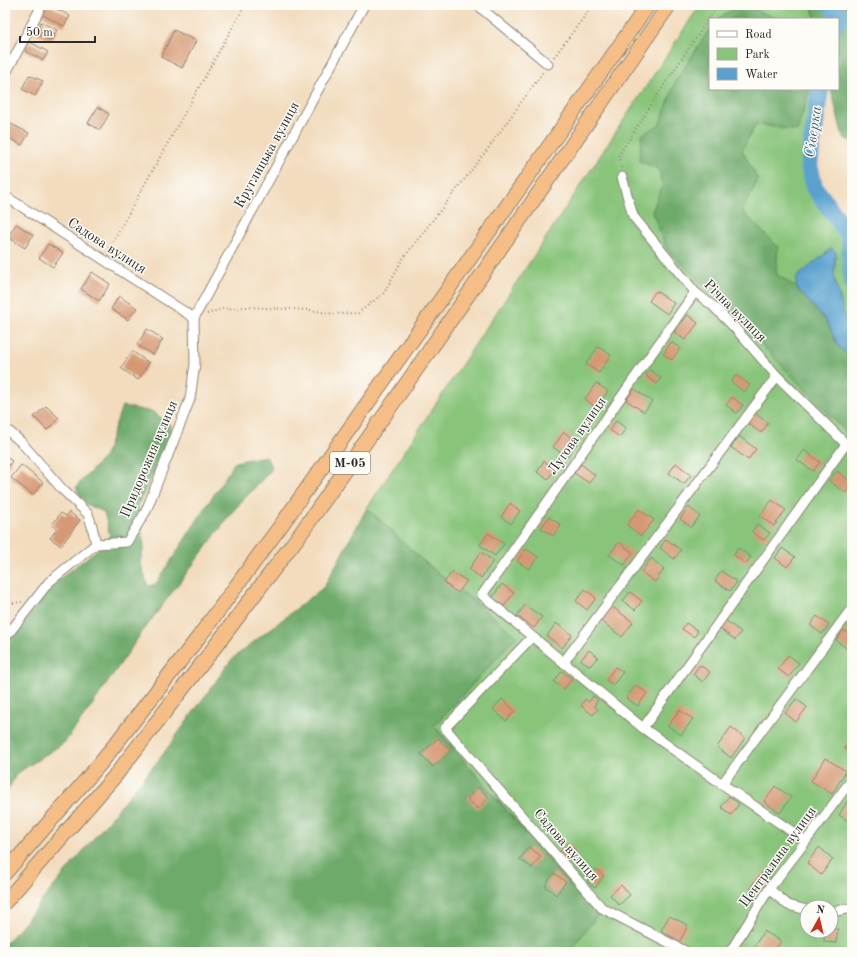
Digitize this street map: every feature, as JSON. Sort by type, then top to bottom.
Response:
[{"type":"highway","name":"М-05","points":[[5,873],[100,764],[198,638],[282,524],[648,5]]},
{"type":"highway","name":"М-05","points":[[5,902],[115,776],[296,539],[386,413],[669,5]]},
{"type":"street","points":[[5,75],[42,5]]},
{"type":"street","name":"Круглицька вулиця","points":[[194,318],[364,5]]},
{"type":"street","points":[[479,5],[548,64]]},
{"type":"street","name":"Річна вулиця","points":[[622,177],[633,216],[694,292],[713,306],[734,327],[777,376],[849,446]]},
{"type":"street","name":"Садова вулиця","points":[[5,196],[194,318]]},
{"type":"street","name":"Лугова вулиця","points":[[532,637],[482,595],[694,292]]},
{"type":"street","name":"Придорожня вулиця","points":[[96,544],[127,542],[146,512],[190,399],[195,364],[194,318]]},
{"type":"street","points":[[563,663],[777,376]]},
{"type":"street","points":[[5,428],[21,442],[62,489],[88,514],[96,544],[49,582],[5,638]]},
{"type":"street","points":[[643,728],[849,446]]},
{"type":"street","points":[[722,784],[852,608]]},
{"type":"street","points":[[532,637],[643,728],[806,841]]},
{"type":"street","name":"Садова вулиця","points":[[532,637],[445,728],[602,908],[687,952]]},
{"type":"street","name":"Центральна вулиця","points":[[730,952],[769,889],[852,779]]},
{"type":"street","points":[[769,889],[788,905],[799,908]]},
{"type":"street","points":[[839,910],[852,908]]},
{"type":"path","points":[[103,260],[245,5]]},
{"type":"path","points":[[194,318],[222,309],[246,308],[310,310],[334,314],[358,313],[384,293],[402,260],[484,154],[548,64],[593,5]]},
{"type":"path","points":[[709,18],[718,5]]},
{"type":"path","points":[[622,177],[619,155],[709,18]]},
{"type":"path","points":[[5,604],[35,600]]},
{"type":"green space","points":[[700,5],[811,5],[816,18],[709,18],[709,90],[813,90],[804,155],[809,188],[843,237],[847,300],[852,308],[852,952],[569,952],[597,915],[434,726],[421,559],[367,508]]},
{"type":"green space","points":[[740,5],[776,18],[719,18]]},
{"type":"green space","points":[[811,5],[852,5],[852,142],[843,137],[831,90],[839,90],[839,18],[816,18]]},
{"type":"green space","points":[[709,30],[709,90],[810,90],[797,131],[756,124],[742,150],[758,180],[742,211],[778,247],[776,274],[796,287],[827,322],[838,346],[852,358],[852,435],[850,436],[667,249],[652,212],[662,186],[659,169],[639,161],[642,135],[660,124],[676,81]]},
{"type":"green space","points":[[122,406],[153,412],[171,425],[171,436],[138,505],[144,547],[140,562],[148,586],[156,584],[235,462],[266,456],[272,469],[233,511],[140,635],[65,742],[16,774],[5,796],[5,648],[53,584],[98,549],[110,536],[104,512],[84,503],[76,487],[105,456]]},
{"type":"green space","points":[[367,508],[421,559],[517,636],[434,726],[597,916],[569,952],[5,952],[5,943],[12,937],[161,757],[232,659],[324,587]]},
{"type":"water","points":[[832,248],[836,253],[834,276],[846,321],[852,327],[852,358],[838,346],[827,322],[796,287],[797,277]]},
{"type":"building","points":[[46,5],[49,5],[70,16],[64,26],[41,14]]},
{"type":"building","points":[[41,22],[57,30],[51,41],[35,33]]},
{"type":"building","points":[[174,30],[196,41],[182,68],[161,57]]},
{"type":"building","points":[[30,42],[48,52],[43,60],[25,51]]},
{"type":"building","points":[[29,75],[43,81],[35,96],[22,89]]},
{"type":"building","points":[[98,107],[109,114],[100,130],[88,123]]},
{"type":"building","points":[[7,122],[29,133],[22,145],[5,136],[5,126]]},
{"type":"building","points":[[16,224],[33,235],[25,248],[8,237]]},
{"type":"building","points":[[48,244],[63,253],[53,267],[39,258]]},
{"type":"building","points":[[92,272],[110,284],[99,301],[81,289]]},
{"type":"building","points":[[656,291],[674,303],[667,314],[649,301]]},
{"type":"building","points":[[119,296],[137,308],[128,320],[111,309]]},
{"type":"building","points":[[688,315],[698,323],[685,340],[674,332]]},
{"type":"building","points":[[147,329],[163,339],[153,355],[137,345]]},
{"type":"building","points":[[671,342],[680,348],[672,360],[663,354]]},
{"type":"building","points":[[598,347],[611,355],[599,373],[586,364]]},
{"type":"building","points":[[132,351],[149,363],[138,380],[121,368]]},
{"type":"building","points":[[650,370],[661,378],[657,384],[646,376]]},
{"type":"building","points":[[736,375],[750,385],[744,392],[731,382]]},
{"type":"building","points":[[596,383],[608,391],[596,408],[585,399]]},
{"type":"building","points":[[634,389],[652,401],[644,412],[626,400]]},
{"type":"building","points":[[732,397],[743,405],[737,413],[726,405]]},
{"type":"building","points":[[46,406],[59,418],[47,430],[34,417]]},
{"type":"building","points":[[752,411],[768,423],[761,433],[745,421]]},
{"type":"building","points":[[616,421],[626,428],[620,437],[610,430]]},
{"type":"building","points":[[564,432],[578,442],[567,457],[553,447]]},
{"type":"building","points":[[739,436],[756,449],[748,460],[731,447]]},
{"type":"building","points":[[804,450],[820,462],[813,471],[797,460]]},
{"type":"building","points":[[5,456],[12,461],[5,471]]},
{"type":"building","points":[[544,461],[555,469],[548,479],[537,472]]},
{"type":"building","points":[[676,463],[691,475],[684,484],[669,473]]},
{"type":"building","points":[[581,464],[595,475],[589,483],[574,473]]},
{"type":"building","points":[[21,465],[43,482],[33,495],[11,478]]},
{"type":"building","points":[[837,471],[852,482],[846,493],[829,481]]},
{"type":"building","points":[[772,500],[786,510],[774,526],[760,516]]},
{"type":"building","points":[[510,503],[520,511],[511,524],[501,517]]},
{"type":"building","points":[[689,507],[700,516],[691,527],[680,519]]},
{"type":"building","points":[[639,509],[654,520],[641,536],[627,525]]},
{"type":"building","points":[[69,512],[80,520],[61,546],[50,538],[57,529],[52,525],[61,513],[66,516]]},
{"type":"building","points":[[549,517],[561,525],[553,536],[541,528]]},
{"type":"building","points":[[757,524],[770,533],[764,540],[752,532]]},
{"type":"building","points":[[488,533],[504,544],[495,556],[480,545]]},
{"type":"building","points":[[666,539],[681,550],[674,559],[660,548]]},
{"type":"building","points":[[619,542],[633,553],[624,565],[609,555]]},
{"type":"building","points":[[738,548],[751,557],[746,564],[734,555]]},
{"type":"building","points":[[782,548],[795,557],[787,567],[775,558]]},
{"type":"building","points":[[526,549],[538,557],[529,569],[517,561]]},
{"type":"building","points":[[481,552],[493,561],[481,578],[469,569]]},
{"type":"building","points":[[651,558],[664,569],[655,582],[641,572]]},
{"type":"building","points":[[721,571],[737,582],[730,591],[715,581]]},
{"type":"building","points":[[452,572],[467,581],[458,593],[444,583]]},
{"type":"building","points":[[502,584],[514,593],[504,606],[492,598]]},
{"type":"building","points":[[585,589],[596,598],[587,610],[576,601]]},
{"type":"building","points":[[630,592],[642,601],[635,610],[623,601]]},
{"type":"building","points":[[525,605],[542,617],[534,628],[517,616]]},
{"type":"building","points":[[611,606],[633,622],[622,637],[600,620]]},
{"type":"building","points":[[817,616],[829,625],[822,634],[810,625]]},
{"type":"building","points":[[725,620],[741,632],[735,640],[719,628]]},
{"type":"building","points":[[556,623],[572,635],[562,648],[547,636]]},
{"type":"building","points":[[686,623],[698,631],[694,637],[682,629]]},
{"type":"building","points":[[844,630],[852,636],[851,652],[836,640]]},
{"type":"building","points":[[589,650],[598,657],[590,666],[581,660]]},
{"type":"building","points":[[788,655],[799,663],[789,677],[778,669]]},
{"type":"building","points":[[700,665],[710,672],[703,682],[693,674]]},
{"type":"building","points":[[615,667],[623,672],[613,685],[606,680]]},
{"type":"building","points":[[562,671],[572,679],[564,689],[554,682]]},
{"type":"building","points":[[636,685],[647,693],[638,706],[626,698]]},
{"type":"building","points":[[593,696],[598,700],[594,706],[598,709],[593,715],[581,706],[585,699],[589,702]]},
{"type":"building","points":[[502,699],[515,711],[506,721],[493,709]]},
{"type":"building","points":[[796,699],[807,707],[796,722],[785,713]]},
{"type":"building","points":[[679,710],[693,719],[681,735],[668,726]]},
{"type":"building","points":[[731,727],[745,738],[731,758],[717,747]]},
{"type":"building","points":[[438,738],[450,751],[433,767],[421,754]]},
{"type":"building","points":[[852,738],[852,754],[844,748]]},
{"type":"building","points":[[825,758],[846,771],[832,794],[811,781]]},
{"type":"building","points":[[775,786],[791,797],[780,813],[764,802]]},
{"type":"building","points":[[478,787],[489,797],[478,809],[467,799]]},
{"type":"building","points":[[852,794],[852,819],[850,822],[839,815]]},
{"type":"building","points":[[729,796],[739,804],[731,815],[721,807]]},
{"type":"building","points":[[568,843],[576,851],[566,862],[558,854]]},
{"type":"building","points":[[529,847],[541,856],[532,868],[520,859]]},
{"type":"building","points":[[819,847],[833,859],[821,875],[807,863]]},
{"type":"building","points":[[596,869],[604,876],[595,888],[587,882]]},
{"type":"building","points":[[763,872],[772,879],[759,895],[750,887]]},
{"type":"building","points":[[554,873],[566,882],[556,895],[545,886]]},
{"type":"building","points":[[621,885],[630,895],[619,905],[610,895]]},
{"type":"building","points":[[669,916],[688,925],[680,941],[661,931]]},
{"type":"building","points":[[764,931],[781,941],[774,952],[751,952]]},
{"type":"building","points":[[824,939],[837,939],[836,943],[824,942]]},
{"type":"waterway","name":"Сіверка","points":[[831,5],[839,16],[839,18]]},
{"type":"waterway","points":[[839,16],[852,14]]},
{"type":"waterway","name":"Сіверка","points":[[820,90],[809,165],[814,187],[850,236],[852,282]]}]
